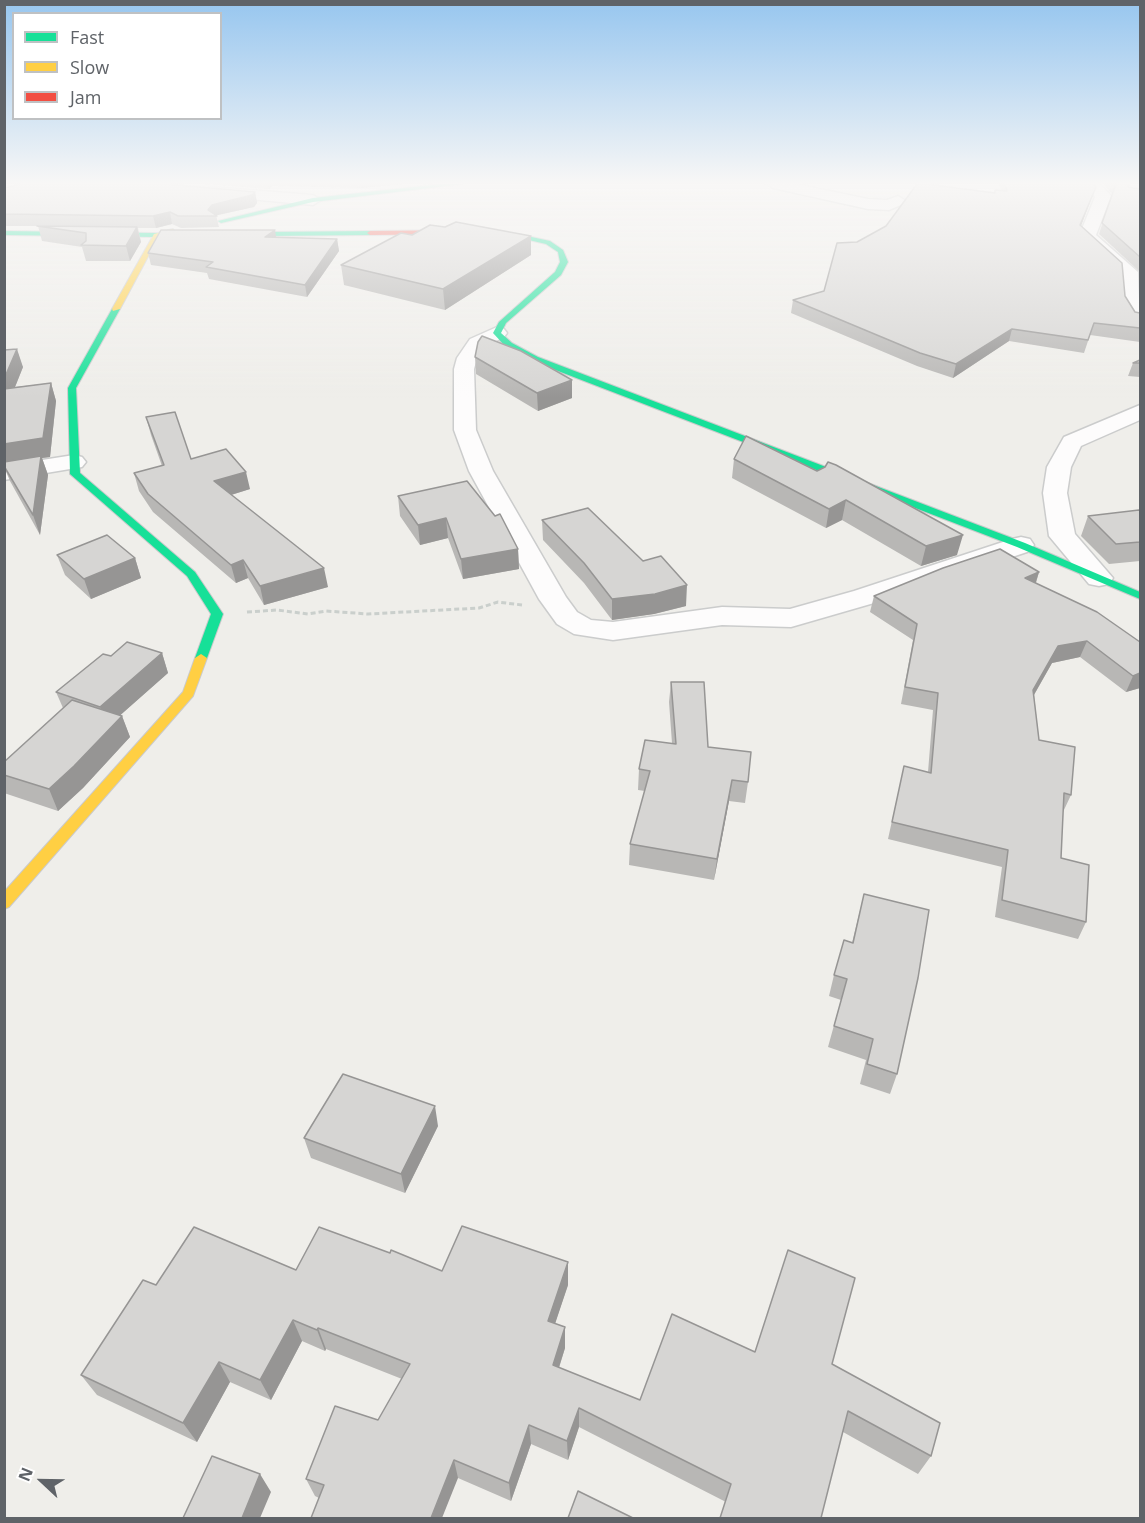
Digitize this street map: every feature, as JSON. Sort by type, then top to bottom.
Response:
[{"type":"main road","points":[[4,903],[189,693],[217,614],[191,574],[75,474],[72,388],[145,255]]},
{"type":"main road","points":[[562,255],[564,262],[558,273],[503,322],[497,333],[508,345],[535,358],[1021,545],[1140,596]]},
{"type":"street","points":[[1110,255],[1129,272],[1132,308],[1140,319]]},
{"type":"street","points":[[497,333],[477,343],[467,358],[464,369],[465,430],[481,471],[559,607],[567,618],[584,628],[613,631],[722,616],[791,618],[864,597],[1021,545]]},
{"type":"street","points":[[1099,578],[1062,536],[1055,493],[1059,467],[1071,442],[1140,412]]},
{"type":"street","points":[[4,473],[74,462]]},
{"type":"path","points":[[217,614],[277,610],[308,614],[326,611],[368,614],[479,608],[498,602],[559,607]]},
{"type":"building","points":[[163,255],[326,255],[305,285],[206,267],[213,262]]},
{"type":"building","points":[[360,255],[499,255],[443,289],[341,265]]},
{"type":"building","points":[[834,255],[1113,255],[1122,263],[1125,296],[1135,312],[1140,313],[1140,328],[1094,323],[1088,340],[1012,329],[956,364],[920,353],[793,300],[824,291]]},
{"type":"building","points":[[482,336],[521,351],[572,380],[537,393],[475,357],[478,342]]},
{"type":"building","points":[[17,349],[4,379],[4,350]]},
{"type":"building","points":[[51,383],[43,438],[4,444],[4,389]]},
{"type":"building","points":[[175,412],[191,459],[226,449],[246,472],[214,481],[324,568],[260,586],[243,560],[231,565],[148,494],[134,473],[164,465],[146,417]]},
{"type":"building","points":[[746,436],[817,471],[825,467],[828,462],[836,465],[963,535],[926,546],[846,500],[829,509],[734,459]]},
{"type":"building","points":[[41,456],[33,515],[4,466],[4,462]]},
{"type":"building","points":[[467,481],[495,516],[500,514],[518,549],[461,559],[446,518],[418,525],[398,496]]},
{"type":"building","points":[[588,508],[643,561],[661,556],[687,585],[655,594],[612,599],[584,563],[542,520]]},
{"type":"building","points":[[1139,510],[1140,542],[1116,544],[1088,516]]},
{"type":"building","points":[[107,535],[135,558],[84,579],[57,555]]},
{"type":"building","points":[[1000,549],[1039,572],[1025,578],[1097,612],[1140,642],[1140,673],[1133,676],[1087,641],[1058,646],[1033,690],[1039,740],[1075,747],[1071,795],[1064,793],[1061,858],[1089,865],[1086,922],[1002,900],[1008,850],[892,822],[904,766],[931,773],[938,693],[905,687],[917,624],[874,596],[943,568]]},
{"type":"building","points":[[127,642],[162,653],[100,707],[56,692],[103,654],[111,656]]},
{"type":"building","points":[[671,682],[704,682],[708,747],[751,752],[748,782],[732,780],[717,859],[630,844],[650,771],[639,769],[645,740],[676,744]]},
{"type":"building","points":[[72,700],[122,716],[49,789],[4,775],[4,762]]},
{"type":"building","points":[[864,894],[929,910],[918,978],[897,1074],[867,1064],[873,1039],[834,1026],[847,979],[834,975],[844,940],[853,943]]},
{"type":"building","points":[[343,1074],[435,1106],[401,1174],[304,1138]]},
{"type":"building","points":[[462,1226],[568,1262],[548,1321],[565,1327],[553,1365],[640,1400],[672,1314],[755,1352],[788,1250],[855,1278],[832,1364],[940,1423],[931,1456],[848,1411],[821,1518],[720,1518],[731,1484],[579,1408],[567,1441],[529,1425],[509,1483],[454,1460],[431,1518],[311,1518],[324,1485],[306,1479],[335,1406],[378,1420],[410,1364],[293,1320],[260,1380],[219,1362],[183,1423],[81,1375],[143,1280],[156,1285],[194,1227],[296,1270],[319,1227],[390,1253],[391,1250],[442,1271]]},
{"type":"building","points":[[212,1456],[260,1474],[242,1518],[183,1518]]},
{"type":"building","points":[[578,1491],[633,1518],[568,1518]]},
{"type":"traffic: fast","points":[[562,255],[564,262],[558,273],[503,322],[497,333],[509,345],[535,359],[1021,545],[1140,596]]},
{"type":"traffic: fast","points":[[116,309],[72,388],[75,474],[191,574],[217,614],[201,658]]},
{"type":"traffic: slow","points":[[116,309],[145,255]]},
{"type":"traffic: slow","points":[[4,903],[189,693],[201,658]]}]
